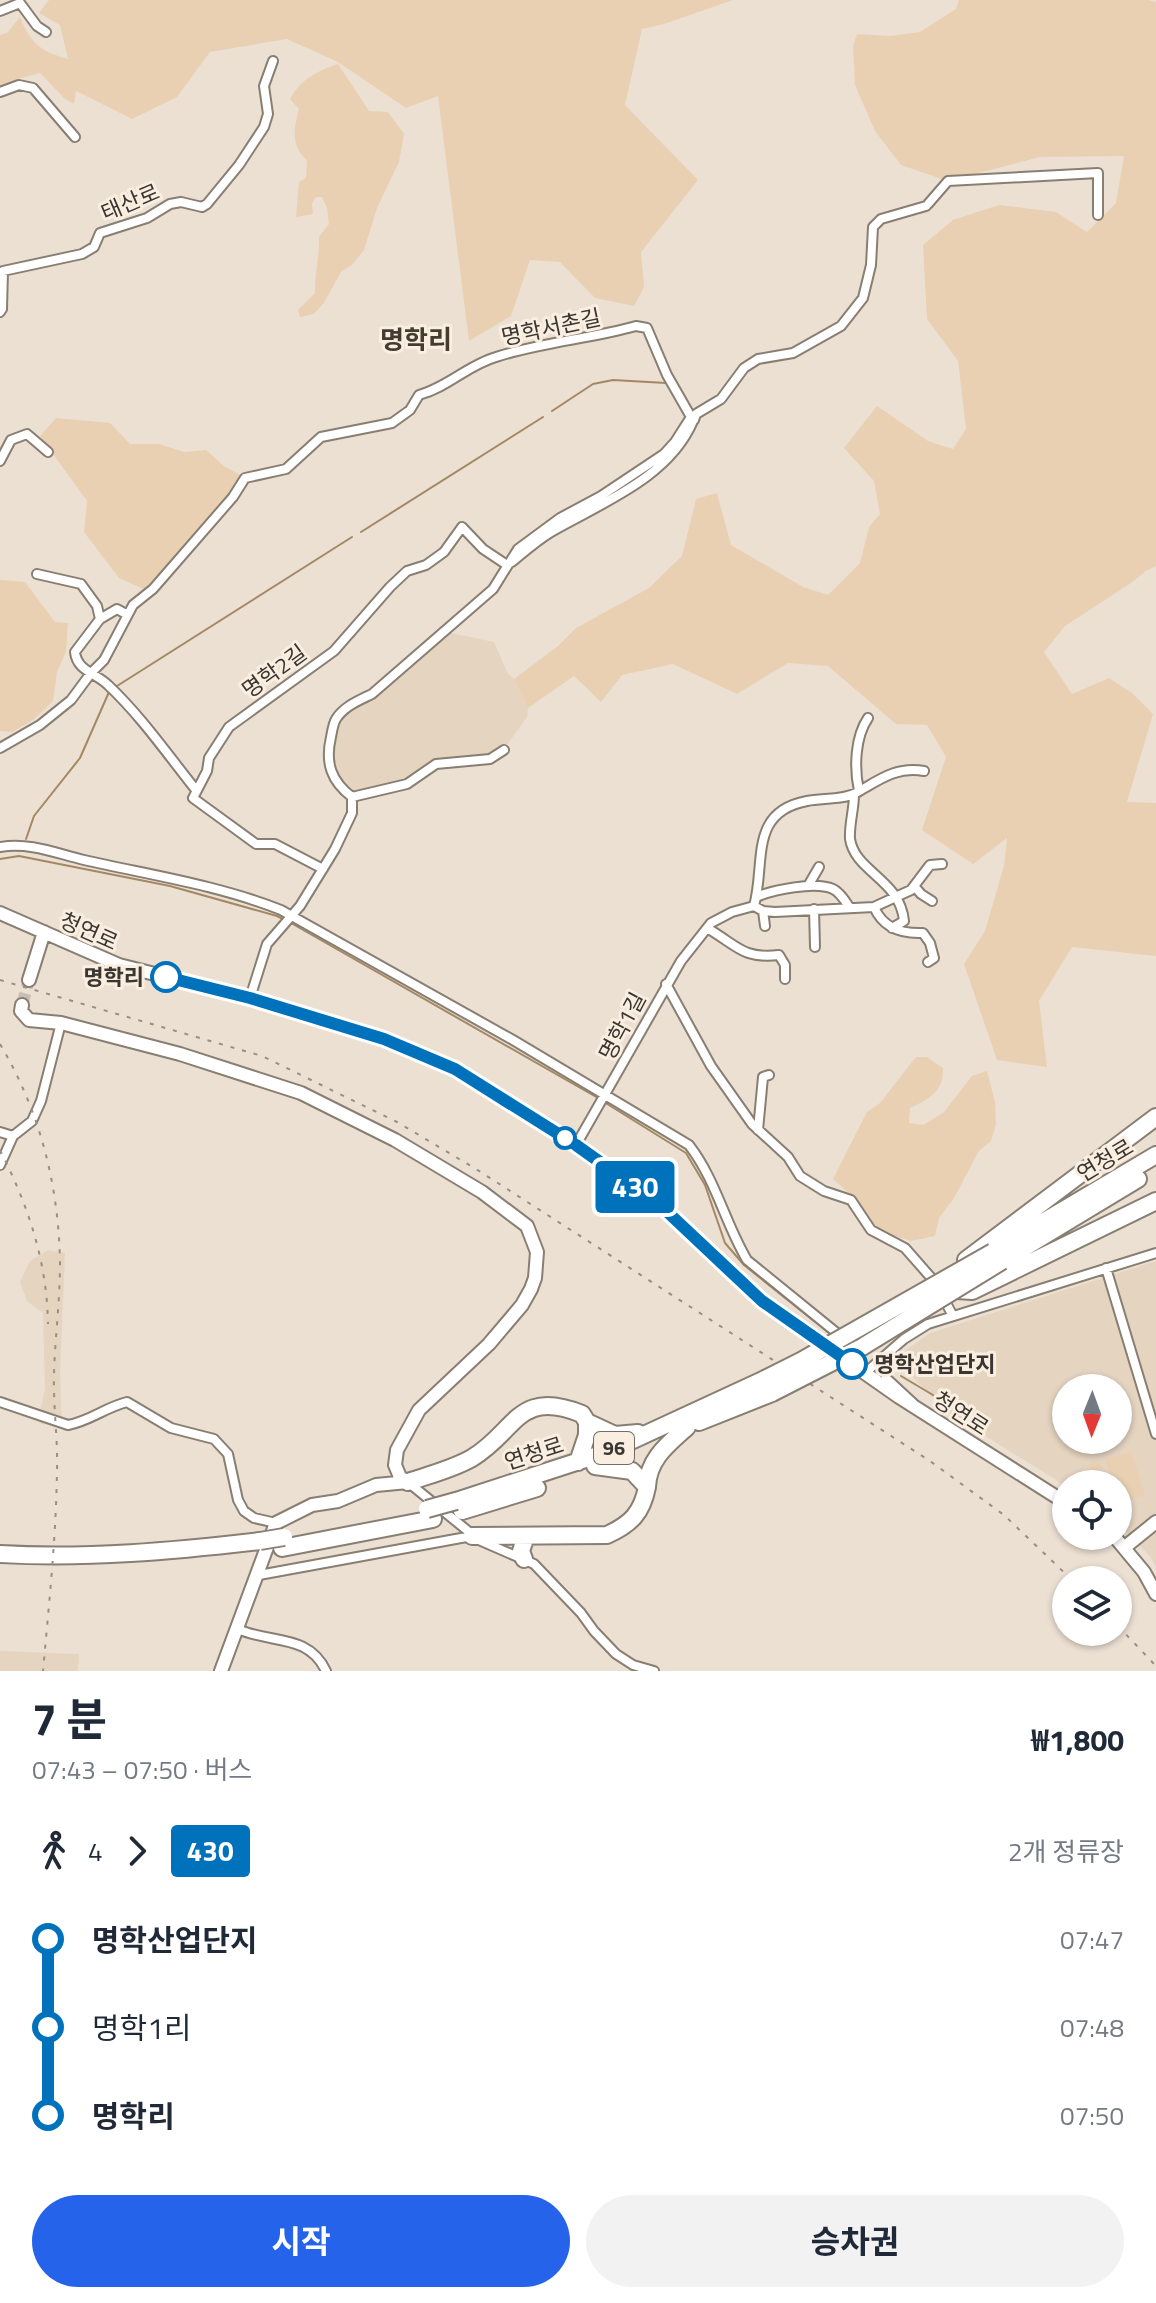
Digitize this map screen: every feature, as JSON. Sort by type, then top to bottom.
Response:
[{"type":"highway","points":[[998,1258],[1156,1117]]},
{"type":"highway","name":"연청로","points":[[459,1506],[578,1462],[862,1347],[957,1290],[998,1258],[1156,1155]]},
{"type":"highway","name":"연청로","points":[[0,1564],[101,1565],[172,1561],[259,1546],[281,1536],[430,1514],[595,1466],[687,1427],[768,1386],[843,1338],[960,1271],[998,1258],[1156,1168]]},
{"type":"highway","points":[[998,1258],[1156,1201]]},
{"type":"highway","points":[[408,1482],[473,1457],[521,1413],[537,1407],[562,1406],[582,1414],[587,1422],[587,1435],[578,1462]]},
{"type":"highway","points":[[587,1422],[615,1435],[630,1435],[670,1424]]},
{"type":"highway","points":[[472,1536],[607,1535],[627,1526],[638,1515],[659,1453],[687,1427]]},
{"type":"highway","points":[[595,1466],[632,1471],[647,1487]]},
{"type":"highway","points":[[524,1559],[521,1551],[526,1536]]},
{"type":"highway","name":"연청로","points":[[0,1554],[101,1555],[259,1546]]},
{"type":"main road","name":"청연로","points":[[0,913],[119,965],[250,998],[384,1039],[426,1055],[481,1084],[576,1145],[660,1205],[762,1301],[922,1412],[1052,1494]]},
{"type":"main road","points":[[29,980],[44,932]]},
{"type":"main road","points":[[22,1005],[21,1011],[29,1020],[61,1023],[180,1054],[301,1093],[357,1119],[429,1159],[506,1208],[527,1226],[537,1252],[531,1289],[522,1305],[489,1344],[419,1410],[397,1450],[395,1465],[400,1477],[408,1482]]},
{"type":"main road","points":[[221,1671],[259,1575],[281,1536],[312,1505],[338,1501],[376,1485],[408,1482]]},
{"type":"main road","points":[[1132,1542],[1153,1527]]},
{"type":"main road","points":[[1127,1550],[1156,1594]]},
{"type":"street","points":[[0,11],[20,3],[37,26],[46,32]]},
{"type":"street","name":"태산로","points":[[0,312],[3,271],[82,254],[94,247],[100,233],[147,218],[170,204],[181,202],[202,207],[207,204],[239,165],[264,127],[268,114],[264,86],[273,61]]},
{"type":"street","points":[[0,92],[19,85],[33,88],[75,137]]},
{"type":"street","points":[[352,797],[339,787],[328,764],[328,749],[336,719],[354,703],[372,694],[493,589],[518,549],[664,454],[696,414],[721,399],[744,368],[758,359],[793,353],[841,326],[863,298],[871,265],[873,227],[881,219],[927,205],[948,181],[1098,173],[1098,215]]},
{"type":"street","name":"명학서촌길","points":[[0,748],[40,725],[71,700],[104,660],[133,605],[153,589],[186,552],[233,497],[245,478],[286,469],[321,437],[392,423],[410,410],[419,395],[437,390],[494,357],[636,326],[647,328],[667,375],[692,418]]},
{"type":"street","points":[[0,461],[11,440],[27,434],[48,452]]},
{"type":"street","name":"명학2길","points":[[196,790],[207,771],[209,758],[229,727],[334,651],[390,587],[407,571],[426,565],[444,552],[462,527],[483,549],[507,565]]},
{"type":"street","points":[[37,574],[81,584],[97,606],[100,619]]},
{"type":"street","points":[[126,614],[117,609],[100,619],[75,652],[80,667],[107,684],[196,790],[193,798],[256,844],[275,844],[323,869]]},
{"type":"street","points":[[868,718],[860,730],[860,746],[854,763],[856,793],[850,839],[860,859],[898,897],[904,921],[892,928]]},
{"type":"street","points":[[352,797],[407,784],[436,764],[490,759],[504,750]]},
{"type":"street","points":[[765,926],[763,911],[755,902],[765,827],[791,804],[856,793],[892,772],[924,771]]},
{"type":"street","points":[[250,998],[267,944],[309,893],[323,869],[352,813],[352,797]]},
{"type":"street","points":[[0,847],[30,845],[83,860],[241,894],[513,1040],[689,1145],[704,1164],[747,1260],[843,1338]]},
{"type":"street","points":[[763,911],[874,907],[915,887],[930,865],[942,864]]},
{"type":"street","points":[[819,867],[808,886],[833,889],[850,908]]},
{"type":"street","name":"명학1길","points":[[576,1145],[666,984],[711,923],[755,902],[808,886]]},
{"type":"street","points":[[915,887],[932,901]]},
{"type":"street","points":[[874,907],[879,919],[892,928],[909,934],[923,933],[934,958],[928,962]]},
{"type":"street","points":[[814,909],[815,947]]},
{"type":"street","points":[[707,928],[746,954],[759,957],[779,955],[785,965],[785,979]]},
{"type":"street","points":[[666,984],[711,1066],[758,1130],[788,1157],[800,1176],[824,1191],[851,1200],[871,1230],[895,1240],[913,1256],[934,1281],[953,1316]]},
{"type":"street","points":[[0,1165],[13,1136],[32,1121],[41,1101],[61,1023]]},
{"type":"street","points":[[758,1130],[763,1077],[769,1075]]},
{"type":"street","points":[[0,1132],[13,1136]]},
{"type":"street","points":[[865,1373],[904,1339],[928,1324],[1156,1253]]},
{"type":"street","points":[[1106,1268],[1156,1434]]},
{"type":"street","points":[[883,1357],[886,1378],[922,1412]]},
{"type":"street","points":[[0,1402],[68,1425],[79,1423],[109,1406],[127,1402],[171,1428],[214,1439],[228,1454],[238,1500],[244,1511],[281,1536]]},
{"type":"street","points":[[408,1482],[472,1536],[539,1569],[616,1654],[633,1665],[654,1671]]},
{"type":"street","points":[[259,1575],[472,1536]]},
{"type":"street","points":[[238,1629],[302,1646],[318,1656],[326,1671]]},
{"type":"shaded area","points":[[49,0],[733,0],[642,29],[625,105],[698,180],[641,252],[644,287],[634,306],[595,298],[560,262],[530,260],[511,316],[469,341],[438,96],[406,108],[338,62],[287,39],[210,52],[177,97],[132,119],[76,91],[74,104],[40,73],[18,79],[0,89],[0,35],[7,33],[20,17],[28,34],[38,45],[68,59],[60,25],[39,13]]},
{"type":"shaded area","points":[[959,0],[1156,2],[1156,566],[1065,626],[1044,652],[1072,694],[1109,678],[1132,693],[1153,714],[1127,802],[1156,803],[1156,956],[1072,947],[1039,1001],[1047,1067],[997,1060],[964,964],[985,931],[1004,866],[1007,838],[973,864],[922,830],[946,757],[927,725],[896,724],[828,666],[788,663],[737,694],[673,664],[622,675],[601,702],[574,676],[528,708],[514,679],[558,646],[576,628],[649,588],[682,556],[696,499],[717,493],[731,545],[803,587],[828,595],[860,563],[869,527],[880,514],[874,481],[844,448],[877,406],[928,441],[953,449],[966,429],[958,361],[927,319],[923,245],[953,220],[999,205],[1056,212],[1087,232],[1116,203],[1124,156],[1040,157],[948,181],[901,165],[875,131],[855,85],[853,46],[857,34],[890,36],[920,32],[956,9]]},
{"type":"shaded area","points":[[338,64],[369,111],[388,112],[404,134],[399,162],[377,208],[364,250],[352,265],[341,272],[324,303],[314,314],[300,317],[298,310],[315,293],[319,237],[329,224],[322,197],[316,197],[312,203],[313,214],[296,217],[299,182],[306,178],[307,160],[296,143],[299,109],[290,99],[310,77]]},
{"type":"shaded area","points":[[56,418],[110,423],[130,444],[159,444],[184,452],[206,450],[224,466],[242,476],[220,506],[146,590],[119,578],[84,532],[87,501],[40,436]]},
{"type":"shaded area","points":[[0,580],[25,582],[55,622],[68,623],[66,652],[57,672],[53,701],[33,720],[12,732],[0,731]]},
{"type":"shaded area","points":[[446,632],[494,642],[528,708],[527,717],[507,745],[491,756],[434,759],[407,779],[371,789],[354,790],[340,778],[333,755],[336,724]]},
{"type":"shaded area","points":[[916,1057],[927,1057],[943,1068],[943,1076],[934,1093],[910,1108],[909,1123],[923,1125],[944,1112],[972,1076],[987,1071],[995,1102],[996,1124],[991,1141],[979,1151],[954,1198],[939,1218],[935,1236],[911,1241],[886,1233],[875,1225],[858,1201],[833,1179],[867,1112],[880,1103]]},
{"type":"shaded area","points":[[48,1250],[65,1253],[60,1373],[62,1427],[42,1424],[26,1415],[27,1409],[39,1416],[45,1389],[43,1313],[27,1301],[20,1282],[30,1261]]},
{"type":"shaded area","points":[[1156,1261],[1156,1567],[1132,1537],[1132,1470],[1052,1470],[1052,1477],[945,1411],[895,1358],[930,1333]]},
{"type":"shaded area","points":[[1132,1454],[1145,1495],[1132,1499],[1132,1470],[1109,1470],[1105,1459]]},
{"type":"shaded area","points":[[1099,1460],[1102,1470],[1091,1470],[1089,1463]]},
{"type":"shaded area","points":[[0,1651],[79,1654],[78,1671],[0,1671]]},
{"type":"waterway","points":[[552,411],[593,384],[613,380],[666,383]]},
{"type":"waterway","points":[[361,532],[543,417]]},
{"type":"waterway","points":[[117,686],[352,537]]},
{"type":"waterway","points":[[26,839],[34,816],[80,758],[109,692]]},
{"type":"waterway","points":[[0,859],[19,856],[170,886],[285,920]]},
{"type":"waterway","points":[[291,923],[598,1098]]},
{"type":"waterway","points":[[604,1102],[686,1153],[705,1185],[725,1243],[744,1265],[814,1321]]},
{"type":"waterway","points":[[901,1376],[938,1398]]},
{"type":"tunnel","points":[[22,1005],[29,980]]},
{"type":"railway","points":[[0,980],[262,1056],[397,1122],[476,1169],[930,1461],[1004,1515],[1057,1566]]},
{"type":"railway","points":[[0,1044],[26,1096],[45,1150],[59,1235],[60,1278],[54,1386],[56,1496],[43,1671]]},
{"type":"railway","points":[[0,1150],[34,1234],[44,1278],[48,1324]]},
{"type":"railway","points":[[1132,1641],[1156,1666]]},
{"type":"bus line","name":"430","points":[[166,977],[250,998],[384,1039],[455,1069],[576,1145],[660,1205],[762,1301],[852,1364]]},
{"type":"place","name":"명학리","points":[[166,977]]},
{"type":"place","name":"명학산업단지","points":[[852,1364]]},
{"type":"district","name":"명학리","points":[[416,340]]}]
